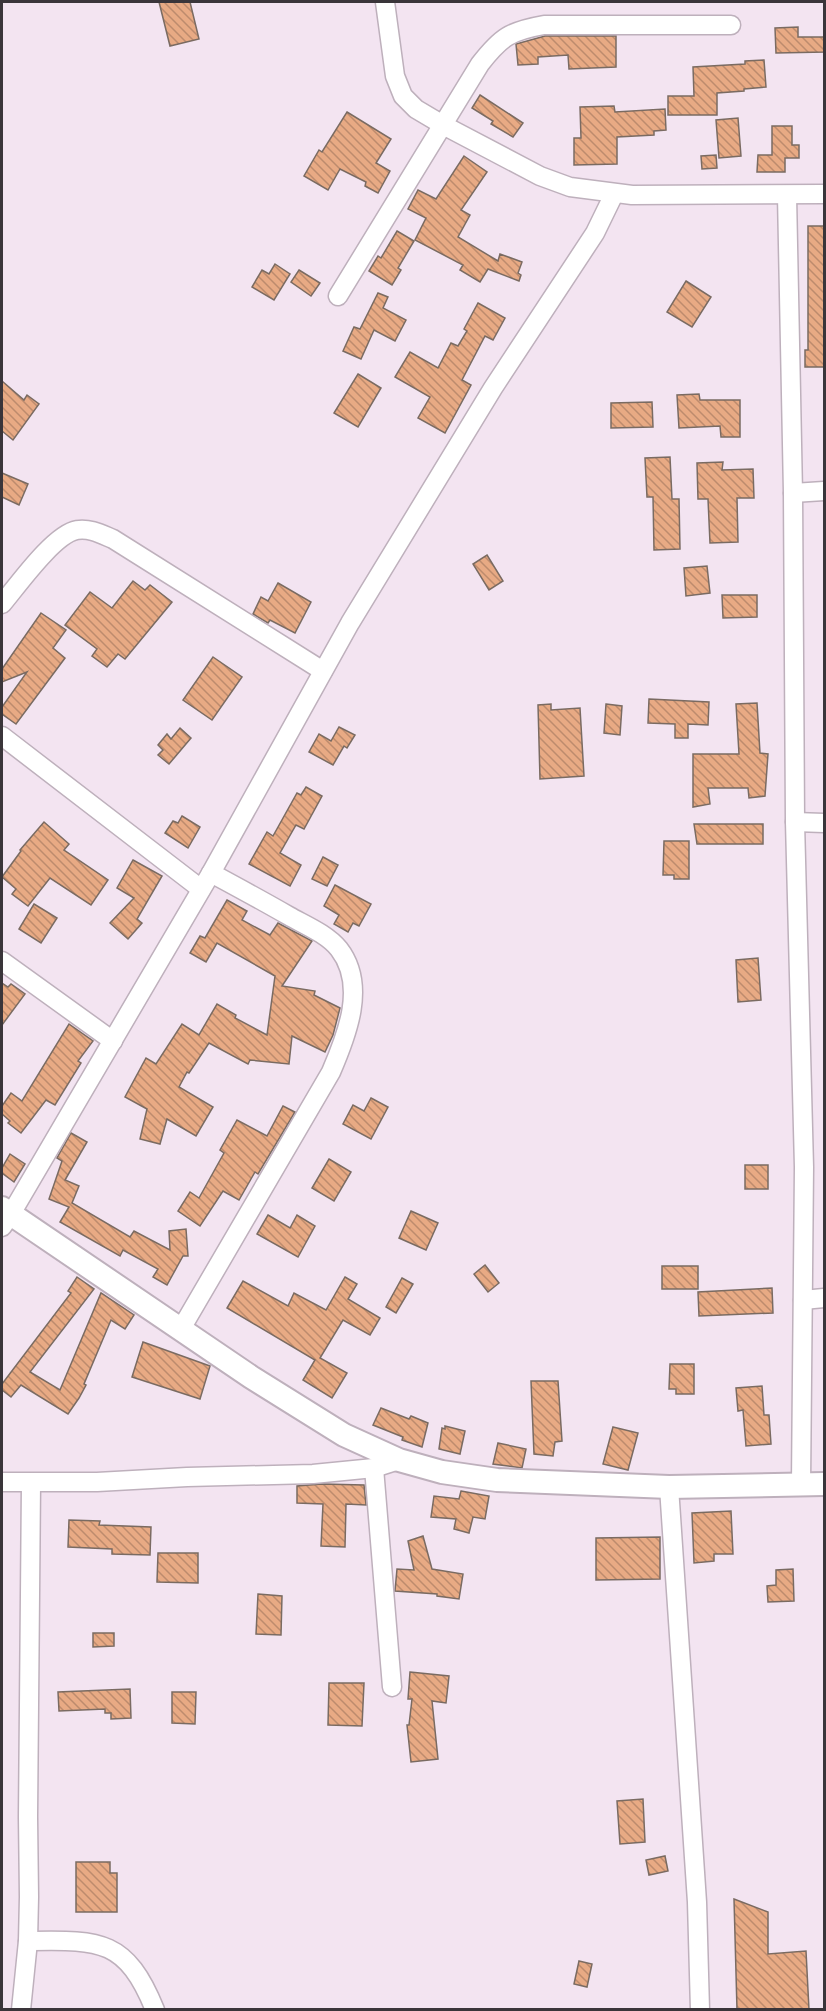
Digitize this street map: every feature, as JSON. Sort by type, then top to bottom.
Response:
[{"type":"street","points":[[385,2],[394,76],[403,96],[416,109],[443,125],[540,176],[570,187],[614,194],[825,194]]},
{"type":"street","points":[[338,296],[480,64],[495,44],[518,30],[544,25],[731,24]]},
{"type":"street","points":[[614,194],[595,233],[493,388],[350,623],[212,873],[113,1041],[5,1216],[344,1435],[399,1460],[442,1472],[496,1480],[669,1486],[825,1484]]},
{"type":"street","points":[[787,195],[793,493],[795,822],[804,1167],[801,1484]]},
{"type":"street","points":[[793,493],[825,491]]},
{"type":"street","points":[[2,604],[54,543],[67,533],[85,529],[113,539],[323,671]]},
{"type":"street","points":[[2,736],[201,889]]},
{"type":"street","points":[[795,822],[825,822]]},
{"type":"street","points":[[181,1329],[331,1072],[342,1047],[351,1016],[353,986],[346,961],[338,947],[317,931],[212,873]]},
{"type":"street","points":[[2,961],[113,1041]]},
{"type":"street","points":[[803,1300],[825,1298]]},
{"type":"street","points":[[2,1482],[97,1482],[313,1474],[374,1468],[399,1460]]},
{"type":"street","points":[[374,1468],[392,1687]]},
{"type":"street","points":[[21,2010],[28,1941],[31,1483]]},
{"type":"street","points":[[669,1486],[697,1902],[700,2010]]},
{"type":"street","points":[[28,1941],[77,1940],[104,1946],[120,1954],[134,1969],[147,1990],[155,2010]]},
{"type":"building","points":[[159,2],[190,2],[199,39],[170,46]]},
{"type":"building","points":[[798,27],[798,37],[825,37],[825,52],[776,53],[775,28]]},
{"type":"building","points":[[545,36],[616,36],[616,67],[569,69],[568,55],[538,57],[538,64],[518,65],[516,44]]},
{"type":"building","points":[[764,60],[766,87],[717,93],[717,115],[668,115],[668,96],[694,96],[693,67],[745,64],[745,61]]},
{"type":"building","points":[[480,95],[523,123],[513,137],[491,124],[493,121],[472,108]]},
{"type":"building","points":[[614,106],[615,112],[665,109],[666,130],[654,131],[654,135],[617,137],[617,164],[574,165],[574,138],[581,138],[580,107]]},
{"type":"building","points":[[347,112],[391,139],[376,163],[390,171],[378,193],[365,186],[366,182],[340,169],[328,190],[304,176],[319,150],[322,152]]},
{"type":"building","points":[[738,118],[741,156],[719,158],[716,120]]},
{"type":"building","points":[[772,126],[792,126],[792,145],[799,145],[799,158],[785,158],[785,172],[757,172],[758,155],[772,155]]},
{"type":"building","points":[[716,155],[717,168],[702,169],[701,156]]},
{"type":"building","points":[[464,156],[487,172],[461,210],[470,215],[458,237],[498,261],[500,254],[522,262],[518,273],[521,275],[519,281],[488,269],[480,282],[460,270],[463,265],[415,240],[426,218],[408,209],[418,190],[436,199]]},
{"type":"building","points":[[808,226],[825,226],[825,367],[805,367],[805,350],[808,350]]},
{"type":"building","points":[[397,231],[414,241],[398,268],[401,270],[392,285],[369,271],[378,256],[381,258]]},
{"type":"building","points":[[275,264],[290,274],[274,300],[252,287],[262,270],[269,274]]},
{"type":"building","points":[[299,270],[320,283],[311,296],[291,282]]},
{"type":"building","points":[[686,281],[711,297],[692,327],[667,312]]},
{"type":"building","points":[[378,293],[388,297],[383,308],[406,320],[395,341],[374,330],[361,359],[343,351],[354,327],[360,329]]},
{"type":"building","points":[[478,303],[505,318],[493,340],[485,336],[462,380],[471,385],[445,433],[418,418],[430,397],[395,377],[410,352],[438,368],[451,343],[458,346],[467,331],[464,329]]},
{"type":"building","points":[[358,374],[381,388],[358,427],[334,413]]},
{"type":"building","points":[[2,381],[24,400],[27,395],[39,404],[13,440],[2,431]]},
{"type":"building","points":[[699,394],[700,400],[740,400],[740,437],[721,437],[720,426],[679,428],[677,395]]},
{"type":"building","points":[[652,402],[653,427],[611,428],[611,403]]},
{"type":"building","points":[[670,457],[672,499],[679,499],[680,549],[654,550],[653,497],[647,497],[645,458]]},
{"type":"building","points":[[723,462],[722,470],[753,469],[754,498],[737,498],[738,542],[710,543],[708,499],[698,499],[697,463]]},
{"type":"building","points":[[2,473],[28,484],[19,505],[2,497]]},
{"type":"building","points":[[487,555],[503,581],[489,590],[473,564]]},
{"type":"building","points":[[707,566],[710,593],[686,596],[684,568]]},
{"type":"building","points":[[133,581],[145,590],[150,585],[172,602],[125,659],[118,654],[107,667],[92,656],[97,649],[65,625],[90,592],[112,608]]},
{"type":"building","points":[[278,583],[311,602],[295,633],[270,620],[268,623],[253,614],[261,597],[268,601]]},
{"type":"building","points":[[722,595],[757,595],[757,617],[723,618]]},
{"type":"building","points":[[41,613],[66,630],[53,648],[65,658],[16,724],[2,714],[2,707],[27,672],[2,682],[2,669]]},
{"type":"building","points":[[213,657],[242,677],[212,720],[183,700]]},
{"type":"building","points":[[649,699],[709,702],[708,725],[688,724],[688,738],[675,738],[675,724],[648,723]]},
{"type":"building","points":[[757,703],[760,753],[768,754],[765,796],[749,798],[748,788],[708,788],[710,804],[693,807],[693,754],[739,754],[736,704]]},
{"type":"building","points":[[551,704],[551,710],[580,708],[584,776],[540,779],[538,705]]},
{"type":"building","points":[[606,704],[622,706],[620,735],[604,733]]},
{"type":"building","points":[[339,727],[355,735],[347,748],[344,746],[333,765],[309,752],[319,734],[331,741]]},
{"type":"building","points":[[180,728],[191,738],[169,764],[158,755],[163,750],[158,745],[167,734],[171,739]]},
{"type":"building","points":[[306,787],[322,796],[304,829],[296,825],[280,853],[301,865],[290,886],[249,864],[267,832],[273,836],[297,793],[301,795]]},
{"type":"building","points":[[182,816],[200,827],[188,848],[165,833],[173,821],[178,823]]},
{"type":"building","points":[[44,822],[69,844],[64,850],[108,880],[91,905],[50,878],[28,906],[12,894],[16,889],[2,877],[20,850]]},
{"type":"building","points":[[694,824],[763,824],[763,844],[697,844]]},
{"type":"building","points":[[664,841],[689,841],[689,879],[674,879],[674,875],[663,875]]},
{"type":"building","points":[[323,857],[338,865],[327,886],[312,879]]},
{"type":"building","points":[[133,860],[162,876],[137,919],[142,923],[128,939],[110,923],[134,898],[117,888]]},
{"type":"building","points":[[335,885],[371,904],[359,926],[353,923],[348,932],[334,924],[339,915],[324,906]]},
{"type":"building","points":[[227,900],[247,911],[242,920],[270,935],[278,923],[312,941],[282,986],[315,991],[314,995],[340,1008],[333,1035],[325,1052],[292,1036],[289,1064],[250,1060],[248,1064],[209,1043],[189,1073],[187,1072],[179,1087],[213,1107],[196,1136],[167,1119],[160,1144],[140,1139],[147,1109],[125,1097],[146,1058],[156,1064],[182,1024],[199,1035],[217,1004],[236,1015],[235,1018],[267,1035],[275,976],[217,943],[206,962],[190,953],[200,936],[205,938]]},
{"type":"building","points":[[34,904],[57,918],[41,943],[19,929]]},
{"type":"building","points":[[758,958],[761,1000],[738,1002],[736,960]]},
{"type":"building","points":[[2,983],[8,987],[11,984],[25,994],[2,1025]]},
{"type":"building","points":[[69,1024],[93,1041],[78,1061],[81,1063],[55,1105],[46,1100],[21,1133],[8,1123],[10,1121],[2,1114],[2,1106],[11,1093],[22,1101]]},
{"type":"building","points":[[371,1098],[388,1107],[371,1139],[343,1124],[353,1105],[364,1111]]},
{"type":"building","points":[[283,1106],[295,1112],[258,1174],[255,1172],[239,1200],[223,1191],[200,1226],[178,1211],[190,1192],[199,1198],[224,1153],[220,1150],[237,1120],[267,1136]]},
{"type":"building","points":[[71,1133],[87,1142],[65,1180],[79,1186],[72,1203],[130,1237],[134,1231],[170,1250],[169,1231],[186,1229],[188,1256],[183,1256],[167,1285],[153,1277],[158,1269],[123,1250],[120,1256],[60,1222],[69,1207],[49,1199],[62,1161],[57,1158]]},
{"type":"building","points":[[10,1154],[25,1164],[14,1182],[2,1173],[2,1168]]},
{"type":"building","points":[[329,1159],[351,1172],[334,1201],[312,1188]]},
{"type":"building","points":[[745,1165],[768,1165],[768,1189],[745,1189]]},
{"type":"building","points":[[411,1211],[438,1223],[426,1250],[399,1238]]},
{"type":"building","points":[[268,1215],[290,1228],[297,1215],[315,1226],[298,1257],[257,1234]]},
{"type":"building","points":[[485,1265],[499,1283],[488,1292],[474,1274]]},
{"type":"building","points":[[662,1266],[698,1266],[698,1289],[662,1289]]},
{"type":"building","points":[[77,1277],[94,1289],[30,1372],[60,1390],[101,1293],[134,1315],[125,1329],[111,1320],[84,1384],[86,1385],[68,1414],[21,1385],[11,1397],[2,1390],[2,1384],[71,1293],[68,1291]]},
{"type":"building","points":[[345,1277],[357,1284],[348,1299],[380,1318],[370,1335],[343,1320],[320,1358],[347,1373],[332,1398],[303,1380],[315,1360],[227,1308],[243,1281],[288,1306],[294,1293],[326,1310]]},
{"type":"building","points":[[402,1278],[413,1284],[396,1313],[386,1307]]},
{"type":"building","points":[[772,1288],[773,1313],[699,1316],[698,1292]]},
{"type":"building","points":[[143,1342],[210,1366],[200,1399],[132,1377]]},
{"type":"building","points":[[670,1364],[694,1364],[694,1394],[676,1394],[676,1389],[669,1389]]},
{"type":"building","points":[[531,1381],[558,1381],[562,1441],[555,1442],[553,1456],[534,1454]]},
{"type":"building","points":[[762,1386],[764,1415],[769,1415],[771,1444],[746,1446],[743,1410],[738,1411],[736,1388]]},
{"type":"building","points":[[381,1408],[409,1419],[411,1416],[428,1423],[422,1447],[402,1440],[403,1437],[373,1425]]},
{"type":"building","points":[[445,1426],[465,1431],[460,1454],[439,1449],[442,1428],[445,1429]]},
{"type":"building","points":[[613,1427],[638,1433],[628,1470],[603,1464]]},
{"type":"building","points":[[498,1443],[526,1449],[522,1468],[493,1464]]},
{"type":"building","points":[[364,1485],[366,1505],[346,1504],[345,1547],[321,1546],[323,1504],[297,1503],[297,1486]]},
{"type":"building","points":[[461,1491],[489,1496],[485,1519],[473,1517],[469,1533],[454,1529],[456,1519],[431,1517],[434,1496],[459,1499]]},
{"type":"building","points":[[731,1511],[733,1554],[714,1554],[714,1561],[694,1563],[692,1513]]},
{"type":"building","points":[[69,1520],[100,1521],[99,1525],[151,1527],[150,1555],[112,1554],[112,1549],[68,1547]]},
{"type":"building","points":[[423,1536],[432,1569],[463,1574],[459,1599],[437,1596],[437,1594],[395,1591],[397,1569],[414,1570],[408,1541]]},
{"type":"building","points":[[660,1537],[660,1579],[596,1580],[596,1538]]},
{"type":"building","points":[[158,1553],[198,1553],[198,1583],[157,1582]]},
{"type":"building","points":[[793,1569],[794,1601],[768,1602],[767,1586],[776,1585],[776,1570]]},
{"type":"building","points":[[258,1594],[282,1596],[281,1635],[256,1634]]},
{"type":"building","points":[[93,1633],[114,1633],[114,1646],[93,1647]]},
{"type":"building","points":[[410,1672],[449,1676],[446,1703],[432,1701],[438,1759],[411,1762],[407,1725],[409,1725],[412,1699],[408,1699]]},
{"type":"building","points":[[329,1683],[364,1683],[362,1726],[328,1725]]},
{"type":"building","points":[[130,1689],[131,1718],[111,1719],[111,1713],[105,1713],[105,1709],[59,1711],[58,1692]]},
{"type":"building","points":[[172,1692],[196,1692],[195,1724],[172,1723]]},
{"type":"building","points":[[643,1799],[645,1842],[620,1844],[617,1801]]},
{"type":"building","points":[[665,1856],[668,1871],[649,1875],[646,1860]]},
{"type":"building","points":[[76,1862],[110,1862],[110,1873],[117,1873],[117,1912],[76,1912]]},
{"type":"building","points":[[734,1899],[768,1912],[768,1954],[806,1951],[809,2010],[737,2010]]},
{"type":"building","points":[[579,1961],[592,1964],[587,1987],[574,1984]]}]
